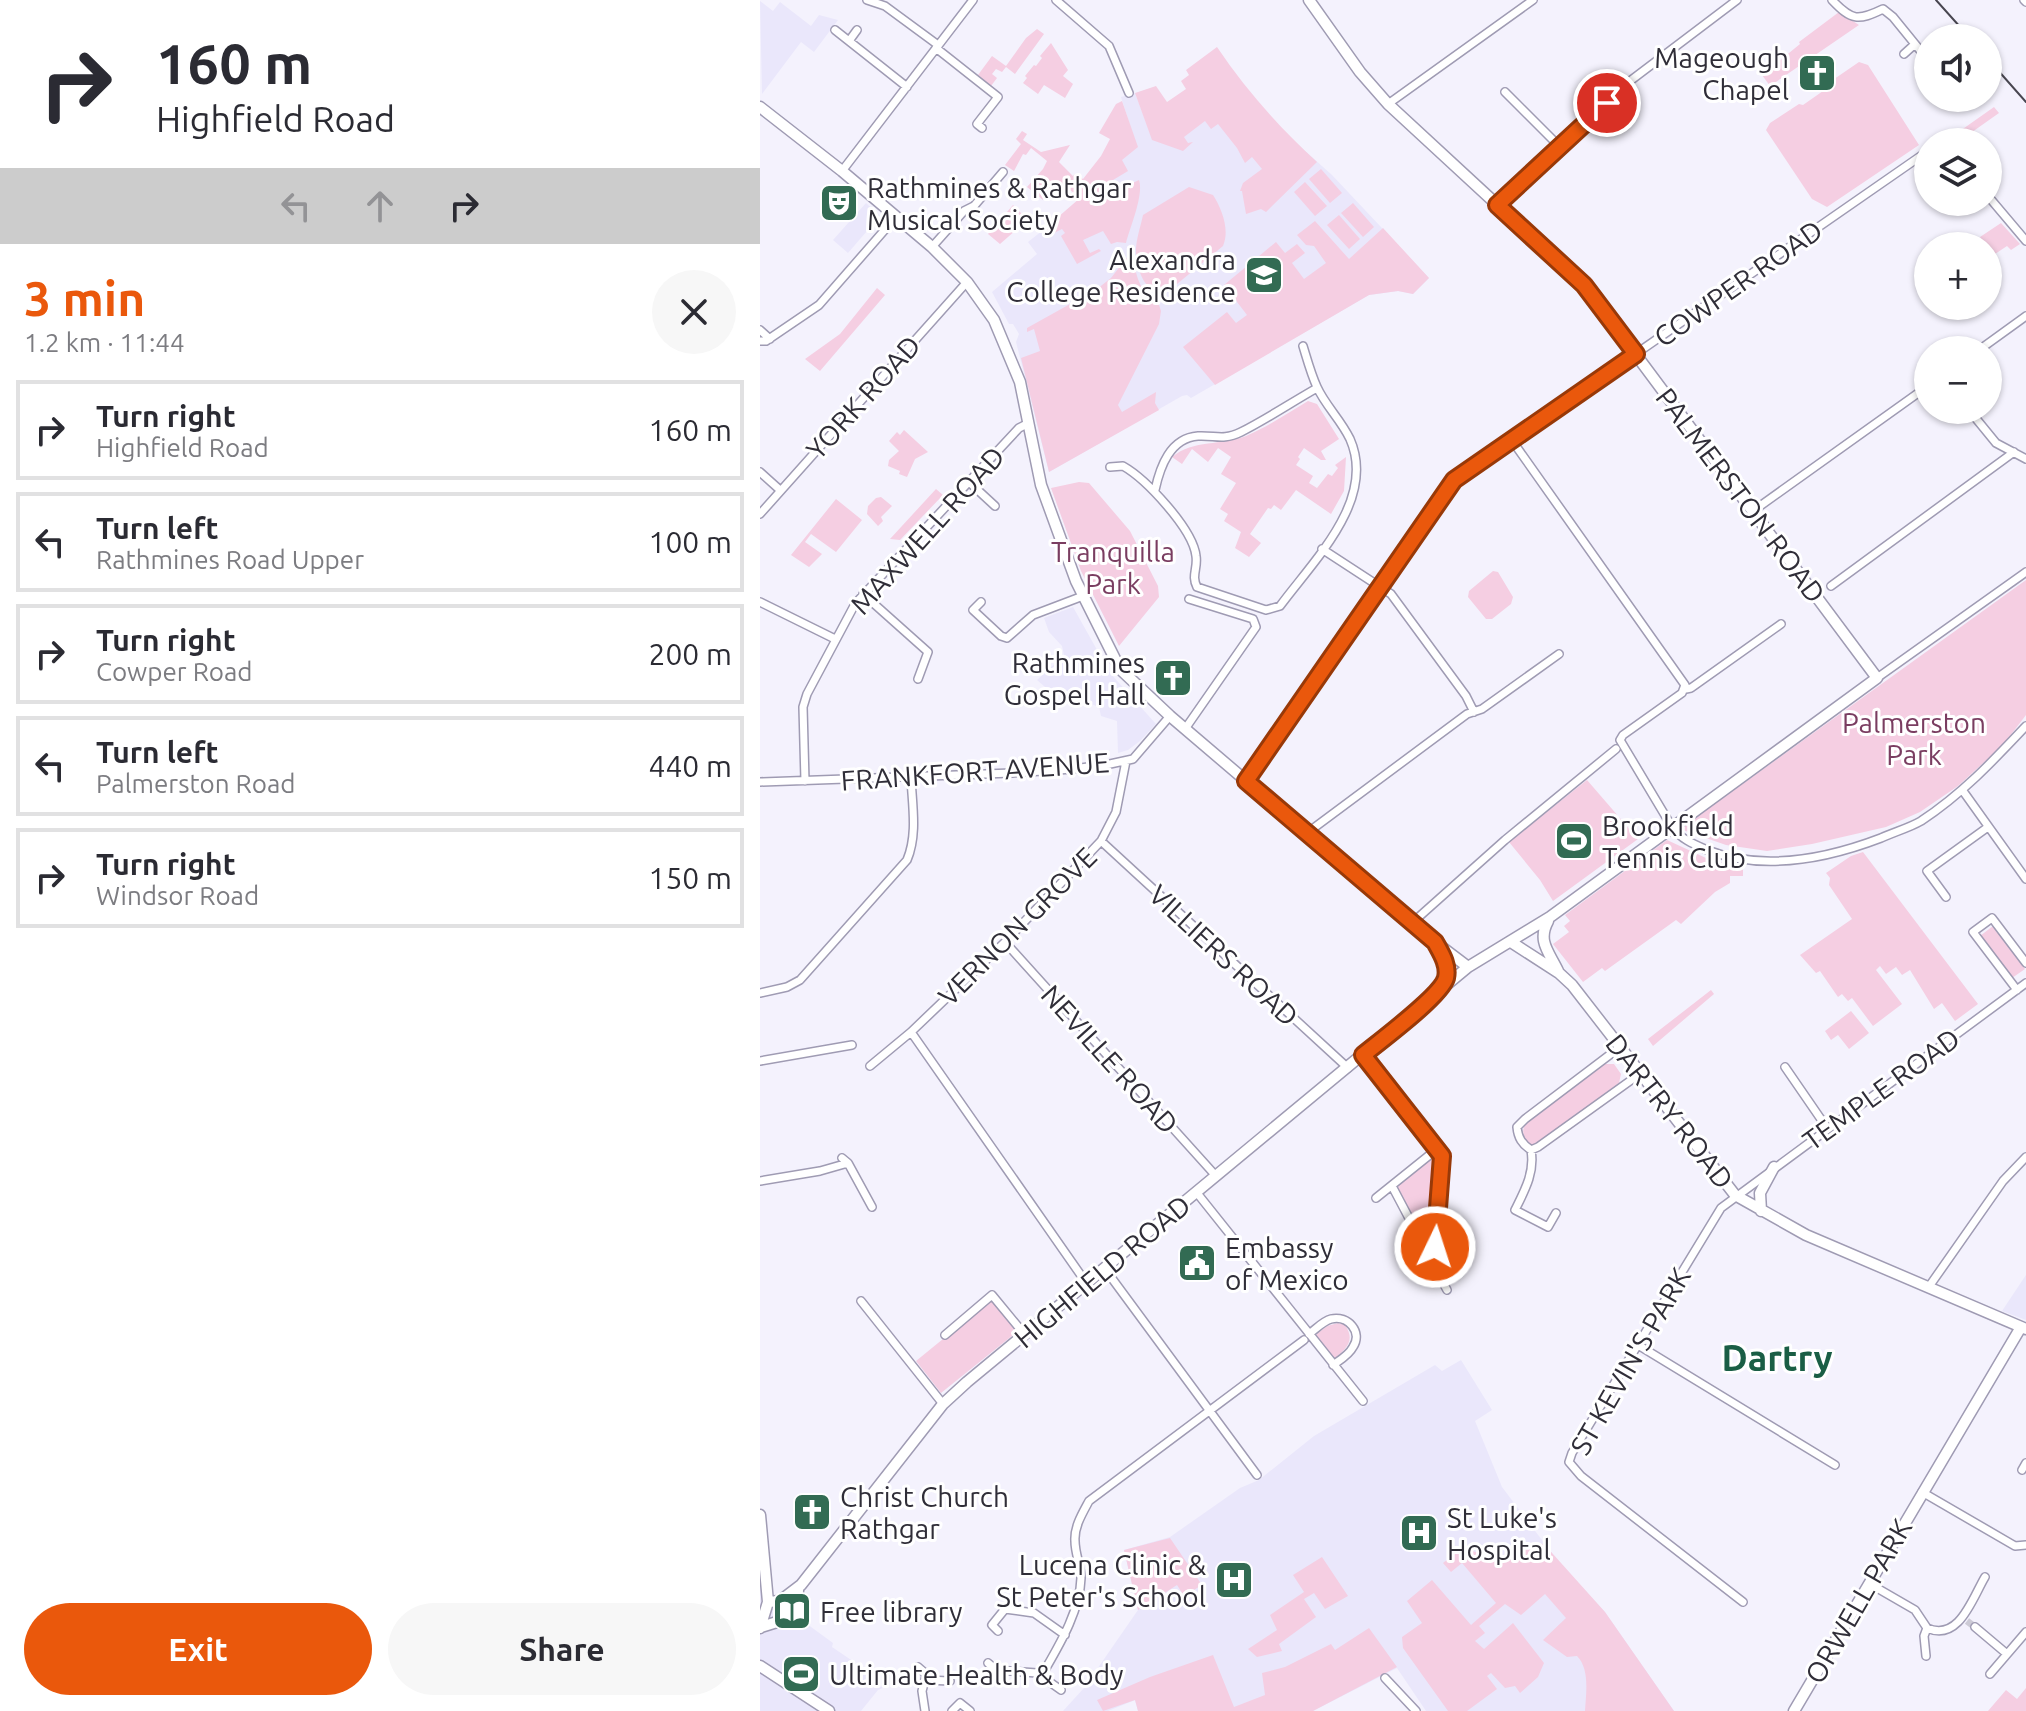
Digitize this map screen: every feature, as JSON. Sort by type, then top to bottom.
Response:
[{"type":"street","points":[[867,0],[885,6],[998,97],[977,124],[982,128]]},
{"type":"street","points":[[842,171],[973,0]]},
{"type":"street","points":[[1056,0],[1109,46],[1129,93]]},
{"type":"street","name":"PALMERSTON ROAD","points":[[1309,0],[1360,72],[1388,104],[1584,285],[1877,678]]},
{"type":"street","points":[[1388,104],[1533,0]]},
{"type":"street","points":[[1497,205],[1630,81],[1737,0]]},
{"type":"street","points":[[1832,0],[1845,13],[1863,19],[1883,9]]},
{"type":"street","points":[[1879,0],[1883,9],[1914,43]]},
{"type":"street","points":[[835,30],[907,87]]},
{"type":"street","points":[[849,41],[857,30]]},
{"type":"street","points":[[1904,54],[1914,45]]},
{"type":"street","points":[[1505,92],[1559,146]]},
{"type":"street","points":[[760,107],[932,247],[967,282],[1001,337],[1020,382],[1042,486],[1083,596],[1120,669],[1185,729],[1468,967],[1550,917],[2026,572]]},
{"type":"street","name":"COWPER ROAD","points":[[1246,781],[1454,480],[1914,161]]},
{"type":"street","points":[[932,247],[1003,172]]},
{"type":"street","points":[[2002,213],[2026,241]]},
{"type":"street","points":[[760,341],[770,339],[819,305],[896,217]]},
{"type":"street","name":"YORK ROAD","points":[[760,514],[967,282]]},
{"type":"street","points":[[1998,336],[2026,316]]},
{"type":"street","points":[[760,330],[770,339]]},
{"type":"street","points":[[1110,467],[1128,468],[1144,485],[1155,490],[1189,538],[1197,555],[1194,574],[1197,587],[1266,610],[1280,606],[1322,549],[1349,505],[1355,488],[1351,440],[1317,388],[1303,346]]},
{"type":"street","points":[[1155,490],[1159,471],[1170,450],[1185,440],[1198,436],[1221,439],[1240,433],[1317,388]]},
{"type":"street","points":[[1753,511],[1914,396]]},
{"type":"street","name":"MAXWELL ROAD","points":[[805,781],[803,707],[807,694],[835,639],[863,594],[1019,428],[1029,423]]},
{"type":"street","points":[[1980,424],[1996,443],[2026,459]]},
{"type":"street","points":[[1511,439],[1686,689]]},
{"type":"street","points":[[1831,586],[2014,452]]},
{"type":"street","points":[[760,472],[780,490]]},
{"type":"street","points":[[969,482],[995,506]]},
{"type":"street","points":[[1322,549],[1391,594],[1466,696],[1474,712]]},
{"type":"street","points":[[863,594],[928,652],[918,679]]},
{"type":"street","points":[[981,602],[973,610],[1007,638],[1033,615],[1083,596]]},
{"type":"street","points":[[1185,729],[1256,627],[1253,619],[1189,599]]},
{"type":"street","points":[[760,602],[835,639]]},
{"type":"street","points":[[1781,624],[1686,689],[1620,740],[1672,827],[1691,844],[1758,862],[1838,853],[1918,823],[1963,791],[2026,726]]},
{"type":"street","points":[[1307,833],[1467,714],[1559,654]]},
{"type":"street","name":"FRANKFORT AVENUE","points":[[760,782],[1073,769],[1126,761],[1142,751],[1170,716]]},
{"type":"street","points":[[1412,923],[1505,840],[1616,749]]},
{"type":"street","name":"VERNON GROVE","points":[[870,1066],[911,1032],[1005,942],[1101,841],[1116,812],[1126,761]]},
{"type":"street","points":[[760,993],[787,987],[800,980],[907,860],[913,846],[911,777]]},
{"type":"street","points":[[1963,791],[2026,879]]},
{"type":"street","points":[[1946,897],[1927,871],[1988,827]]},
{"type":"street","name":"VILLIERS ROAD","points":[[1101,841],[1348,1068]]},
{"type":"street","points":[[1550,917],[1542,939],[1559,973]]},
{"type":"street","points":[[2017,990],[1973,932],[1992,918],[2026,963]]},
{"type":"street","name":"NEVILLE ROAD","points":[[1005,942],[1216,1176]]},
{"type":"street","points":[[1435,942],[1447,975],[1440,990]]},
{"type":"street","name":"DARTRY ROAD","points":[[1511,942],[1559,973],[1735,1195],[1806,1235],[2023,1328]]},
{"type":"street","name":"HIGHFIELD ROAD","points":[[768,1602],[780,1601],[801,1585],[943,1404],[1468,967]]},
{"type":"street","name":"TEMPLE ROAD","points":[[1735,1195],[2026,983]]},
{"type":"street","points":[[911,1032],[1087,1284]]},
{"type":"street","points":[[760,1061],[852,1045]]},
{"type":"street","points":[[1556,1213],[1548,1227],[1515,1210],[1528,1184],[1533,1160],[1531,1150],[1518,1138],[1517,1127],[1620,1047]]},
{"type":"street","points":[[1363,1055],[1442,1156],[1435,1247],[1427,1252]]},
{"type":"street","points":[[1785,1067],[1827,1128]]},
{"type":"street","points":[[1531,1150],[1641,1073]]},
{"type":"street","points":[[1376,1198],[1437,1149]]},
{"type":"street","points":[[1928,1288],[2003,1181],[2026,1157]]},
{"type":"street","points":[[760,1181],[820,1171],[845,1160],[872,1207]]},
{"type":"street","points":[[1761,1211],[1760,1193],[1774,1167]]},
{"type":"street","points":[[1392,1186],[1447,1290]]},
{"type":"street","points":[[1197,1193],[1307,1337],[1363,1401]]},
{"type":"street","name":"ST KEVIN'S PARK","points":[[1735,1195],[1714,1219],[1569,1462],[1581,1476],[1743,1602]]},
{"type":"street","points":[[1105,1269],[1257,1475]]},
{"type":"street","points":[[945,1335],[992,1295],[1025,1335]]},
{"type":"street","points":[[861,1301],[943,1404]]},
{"type":"street","points":[[1042,1675],[1065,1635],[1075,1605],[1081,1579],[1076,1528],[1089,1501],[1333,1318],[1346,1319],[1356,1335],[1354,1347],[1333,1365]]},
{"type":"street","name":"ORWELL PARK","points":[[1794,1711],[1922,1492],[2023,1328]]},
{"type":"street","points":[[1638,1345],[1835,1465]]},
{"type":"street","name":"ORWELL PARK","points":[[1922,1492],[2015,1546],[2026,1545]]},
{"type":"street","points":[[760,1515],[768,1602],[760,1627]]},
{"type":"street","points":[[1870,1584],[1915,1610],[1927,1628],[1938,1632],[1949,1630],[1964,1619],[1983,1580],[1992,1589]]},
{"type":"street","points":[[760,1627],[777,1622],[801,1585]]},
{"type":"street","points":[[985,1619],[995,1628],[1005,1609],[1034,1613],[1065,1635]]},
{"type":"street","points":[[1975,1627],[2007,1654]]},
{"type":"street","points":[[1926,1656],[1924,1636],[1927,1628]]},
{"type":"street","points":[[1990,1674],[2026,1632]]},
{"type":"street","points":[[988,1663],[996,1670],[1042,1675],[1061,1690]]},
{"type":"street","points":[[760,1666],[829,1711]]},
{"type":"street","points":[[918,1667],[926,1674],[922,1691],[925,1711]]},
{"type":"street","points":[[1385,1678],[1419,1710]]},
{"type":"street","points":[[925,1680],[950,1681]]},
{"type":"street","points":[[952,1711],[960,1703],[970,1711]]},
{"type":"shaded area","points":[[760,1],[773,11],[780,2],[811,26],[819,15],[838,20],[814,52],[801,42],[762,94]]},
{"type":"shaded area","name":"Alexandra College Residence","points":[[1242,84],[1285,133],[1332,175],[1429,278],[1413,294],[1398,291],[1369,295],[1191,398],[1182,396],[1049,472],[1016,342],[1019,334],[1013,324],[1009,324],[992,292],[1037,254],[1028,242],[1076,204],[1089,185],[1137,147],[1121,97],[1135,93],[1150,133]]},
{"type":"shaded area","points":[[866,203],[880,216],[848,253],[833,240]]},
{"type":"shaded area","points":[[1073,607],[1110,673],[1156,724],[1128,750],[1118,753],[1117,721],[1101,716],[1099,707],[1081,700],[1074,693],[1045,687],[1037,680],[1064,655],[1062,646],[1049,632],[1044,618]]},
{"type":"shaded area","points":[[2026,1275],[2026,1320],[2002,1311]]},
{"type":"shaded area","name":"St Luke's Hospital","points":[[1461,1360],[1492,1410],[1475,1421],[1502,1487],[1557,1560],[1605,1612],[1674,1711],[1426,1711],[1397,1668],[1313,1711],[1138,1711],[1135,1700],[1108,1711],[1063,1711],[1084,1688],[1138,1610],[1124,1550],[1170,1537],[1240,1488],[1259,1480],[1314,1436],[1435,1365],[1442,1371]]},
{"type":"shaded area","points":[[760,1520],[768,1602],[785,1608],[863,1668],[901,1673],[890,1685],[878,1690],[861,1711],[760,1711]]},
{"type":"green space","points":[[1839,12],[1859,25],[1770,86],[1762,75]]},
{"type":"green space","points":[[1037,29],[1044,34],[1015,74],[1006,67],[1002,72],[996,69],[992,74],[997,78],[991,86],[978,75],[992,56],[1006,66],[1026,38]]},
{"type":"green space","points":[[1051,43],[1068,70],[1063,76],[1073,84],[1065,98],[1044,85],[1038,94],[1023,83]]},
{"type":"green space","points":[[1217,47],[1264,108],[1317,162],[1266,212],[1261,209],[1246,214],[1240,191],[1243,183],[1262,169],[1252,157],[1245,163],[1218,124],[1211,129],[1205,121],[1184,137],[1188,143],[1193,142],[1183,151],[1152,140],[1135,93],[1156,86],[1167,102],[1186,89],[1181,81],[1189,75],[1186,70]]},
{"type":"green space","points":[[1859,62],[1868,65],[1914,137],[1914,148],[1827,207],[1812,199],[1766,130],[1770,123],[1823,91],[1824,86]]},
{"type":"green space","points":[[1122,101],[1138,147],[1122,160],[1128,171],[1108,183],[1110,188],[1107,190],[1113,200],[1127,192],[1124,187],[1139,180],[1136,211],[1126,243],[1111,244],[1103,231],[1083,240],[1090,253],[1101,251],[1077,264],[1061,236],[1065,233],[1062,229],[1046,237],[1042,231],[1080,198],[1059,181],[1043,200],[1027,187],[1047,161],[1031,148],[1026,155],[1023,154],[1014,171],[1005,165],[1021,144],[1016,139],[1022,131],[1027,134],[1023,140],[1041,152],[1070,145],[1059,162],[1073,176],[1075,174],[1083,179],[1110,139],[1099,133],[1116,104]]},
{"type":"green space","points":[[1987,112],[1999,113],[1978,128],[1964,128]]},
{"type":"green space","points":[[1321,169],[1342,193],[1330,203],[1309,179]]},
{"type":"green space","points":[[1305,182],[1327,206],[1315,216],[1294,192]]},
{"type":"green space","points":[[1189,187],[1213,195],[1222,213],[1225,240],[1223,246],[1171,289],[1155,291],[1140,273],[1136,256],[1143,215]]},
{"type":"green space","points":[[1353,203],[1374,227],[1363,237],[1341,213]]},
{"type":"green space","points":[[1013,205],[1026,218],[1000,244],[988,234]]},
{"type":"green space","points":[[1339,215],[1360,239],[1349,249],[1327,225]]},
{"type":"green space","points":[[1315,221],[1349,259],[1383,228],[1429,278],[1413,294],[1398,291],[1369,295],[1215,385],[1183,347],[1227,312],[1236,323],[1247,315],[1224,285],[1276,242],[1285,253],[1297,244],[1305,253],[1292,263],[1304,279],[1326,263],[1314,246],[1306,245],[1297,235]]},
{"type":"green space","points":[[2001,223],[2020,244],[2011,250],[2007,246],[2002,249],[2002,232],[1988,232]]},
{"type":"green space","points":[[1132,251],[1142,287],[1158,302],[1161,311],[1159,324],[1118,405],[1122,412],[1156,392],[1155,403],[1159,410],[1049,472],[1021,358],[1040,351],[1034,329],[1027,332],[1027,328],[1097,289],[1111,278]]},
{"type":"green space","points":[[877,288],[885,295],[820,371],[805,359],[840,334]]},
{"type":"green space","points":[[1308,401],[1317,404],[1339,439],[1321,451],[1326,460],[1304,448],[1296,465],[1313,476],[1309,483],[1317,488],[1328,474],[1332,476],[1338,468],[1335,465],[1346,457],[1344,491],[1331,514],[1296,490],[1281,510],[1274,505],[1268,508],[1250,534],[1261,543],[1249,557],[1235,548],[1241,532],[1224,521],[1228,514],[1220,509],[1236,483],[1221,474],[1231,457],[1218,448],[1208,462],[1192,449],[1182,464],[1172,457],[1198,445],[1246,436]]},
{"type":"green space","points":[[904,430],[928,452],[915,459],[907,477],[888,466],[889,460],[899,451],[889,441],[897,432],[900,435]]},
{"type":"green space","name":"Tranquilla Park","points":[[1089,483],[1130,531],[1158,586],[1159,597],[1119,646],[1081,571],[1051,488]]},
{"type":"green space","points":[[936,489],[943,495],[900,540],[890,539]]},
{"type":"green space","points":[[881,497],[892,506],[881,517],[883,521],[878,526],[867,514],[868,506]]},
{"type":"green space","points":[[836,499],[862,520],[836,552],[811,534],[805,542],[822,554],[809,567],[791,555]]},
{"type":"green space","points":[[1493,571],[1498,572],[1513,597],[1511,604],[1492,619],[1486,619],[1468,597],[1469,591]]},
{"type":"green space","name":"Palmerston Park","points":[[2026,580],[2026,715],[2003,745],[1958,786],[1920,812],[1886,827],[1767,851],[1726,845],[1680,829]]},
{"type":"green space","name":"Brookfield Tennis Club","points":[[1587,780],[1638,839],[1553,901],[1509,842]]},
{"type":"green space","points":[[1667,840],[1706,858],[1743,869],[1743,876],[1730,876],[1730,883],[1715,892],[1681,924],[1676,920],[1605,971],[1602,968],[1583,982],[1553,944],[1569,932],[1564,926],[1570,921],[1565,915]]},
{"type":"green space","points":[[1863,852],[1978,1004],[1955,1021],[1942,1003],[1934,1009],[1910,970],[1902,975],[1896,967],[1886,974],[1880,966],[1876,970],[1902,1004],[1873,1026],[1852,998],[1848,1001],[1842,994],[1838,997],[1820,971],[1816,973],[1800,955],[1852,919],[1829,885],[1830,878],[1826,873],[1851,856]]},
{"type":"green space","points":[[1993,926],[2025,969],[2012,978],[1980,936]]},
{"type":"green space","points":[[1711,990],[1714,994],[1653,1046],[1648,1039]]},
{"type":"green space","points":[[1851,1011],[1869,1033],[1849,1049],[1838,1035],[1831,1040],[1825,1031]]},
{"type":"green space","points":[[1605,1064],[1614,1064],[1621,1074],[1619,1083],[1537,1144],[1529,1144],[1523,1134],[1526,1123]]},
{"type":"green space","points":[[1432,1158],[1437,1159],[1432,1239],[1426,1242],[1398,1184]]},
{"type":"green space","points":[[992,1299],[1018,1331],[941,1393],[916,1361]]},
{"type":"green space","points":[[1345,1325],[1350,1336],[1345,1348],[1333,1360],[1313,1337],[1327,1326]]},
{"type":"green space","points":[[1170,1538],[1202,1585],[1184,1596],[1177,1585],[1138,1610],[1124,1550]]},
{"type":"green space","points":[[1525,1543],[1544,1544],[1605,1612],[1674,1711],[1585,1711],[1586,1682],[1581,1661],[1577,1656],[1567,1657],[1543,1640],[1566,1618],[1545,1594],[1521,1615],[1505,1604],[1479,1626],[1485,1633],[1475,1641],[1484,1649],[1513,1623],[1544,1663],[1538,1677],[1520,1693],[1515,1686],[1505,1688],[1491,1673],[1487,1676],[1497,1689],[1467,1711],[1448,1711],[1403,1648],[1402,1637],[1422,1623],[1407,1601],[1432,1580],[1471,1625],[1496,1603],[1462,1563],[1451,1572],[1443,1563],[1466,1545],[1500,1563],[1506,1551],[1515,1555]]},
{"type":"green space","points":[[1322,1557],[1348,1596],[1325,1609],[1314,1593],[1304,1599],[1316,1617],[1279,1644],[1282,1651],[1257,1657],[1248,1649],[1277,1630],[1270,1615],[1304,1592],[1293,1575]]},
{"type":"green space","points":[[1369,1628],[1397,1667],[1313,1711],[1138,1711],[1135,1700],[1103,1711],[1097,1700],[1213,1655],[1234,1707],[1265,1695],[1262,1673],[1285,1667],[1331,1644],[1335,1650]]},
{"type":"green space","points":[[2026,1688],[2026,1711],[1988,1711],[2006,1690],[2017,1699]]},
{"type":"tunnel","points":[[1967,1621],[1975,1627]]},
{"type":"tram line","points":[[1936,0],[1957,24]]},
{"type":"tram line","points":[[2002,75],[2026,102]]},
{"type":"place","name":"Mageough Chapel","points":[[1817,73]]},
{"type":"place","name":"Rathmines & Rathgar Musical Society","points":[[839,203]]},
{"type":"place","name":"Alexandra College Residence","points":[[1264,275]]},
{"type":"place","name":"Rathmines Gospel Hall","points":[[1173,678]]},
{"type":"place","name":"Brookfield Tennis Club","points":[[1574,841]]},
{"type":"place","name":"Embassy of Mexico","points":[[1197,1263]]},
{"type":"place","name":"Christ Church Rathgar","points":[[812,1512]]},
{"type":"place","name":"St Luke's Hospital","points":[[1419,1533]]},
{"type":"place","name":"Lucena Clinic & St Peter's School","points":[[1234,1580]]},
{"type":"place","name":"Free library","points":[[792,1611]]},
{"type":"place","name":"Ultimate Health & Body","points":[[801,1674]]},
{"type":"district","name":"Dartry","points":[[1777,1357]]},
{"type":"route","points":[[1435,1247],[1442,1156],[1363,1055],[1440,990],[1447,975],[1445,962],[1435,942],[1246,781],[1454,480],[1636,354],[1584,285],[1497,205],[1607,103]]}]
